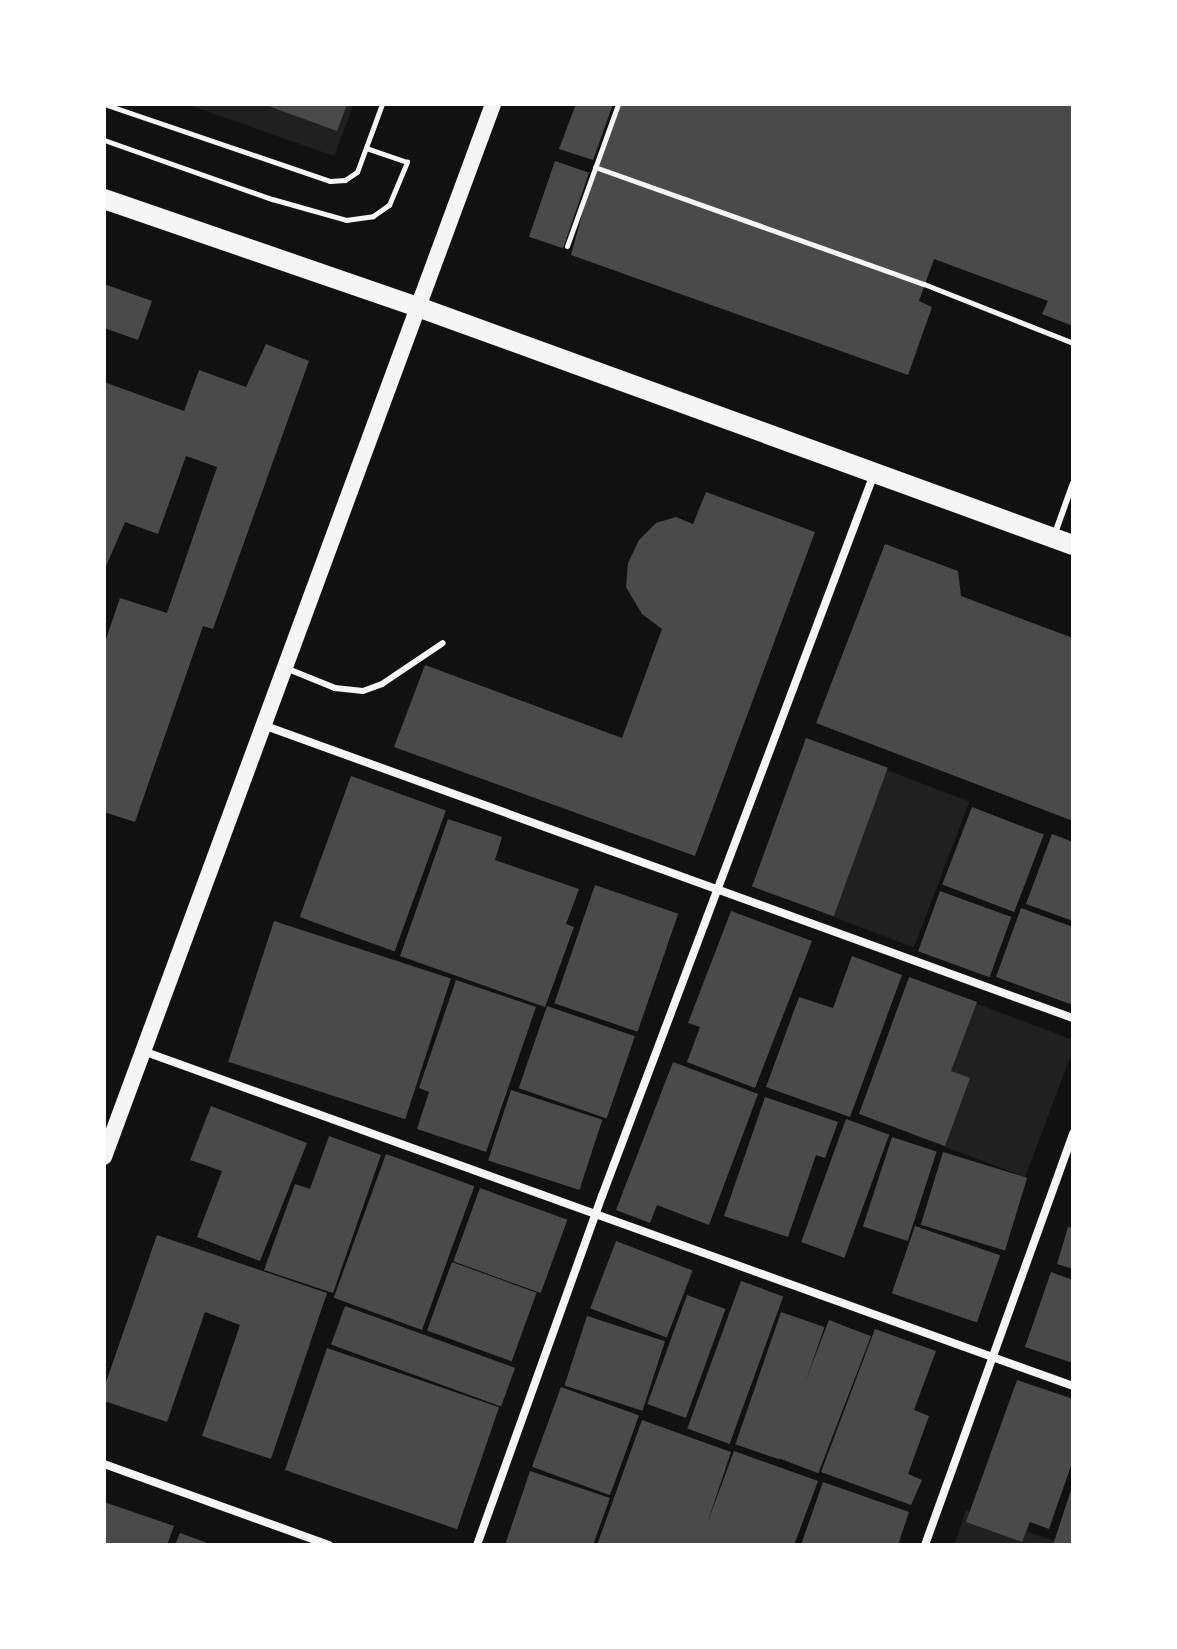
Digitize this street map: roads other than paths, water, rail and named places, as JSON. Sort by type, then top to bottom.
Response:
[{"type":"main road","points":[[104,1157],[493,104]]},
{"type":"main road","points":[[104,199],[418,307],[1073,545]]},
{"type":"street","points":[[477,1545],[596,1214],[875,474]]},
{"type":"street","points":[[263,725],[1073,1018]]},
{"type":"street","points":[[143,1051],[1073,1386]]},
{"type":"street","points":[[925,1545],[1073,1133]]},
{"type":"street","points":[[104,1464],[329,1545]]},
{"type":"lane","points":[[1053,537],[1073,483]]},
{"type":"lane","points":[[284,667],[335,688],[363,691],[382,684],[443,643]]}]
